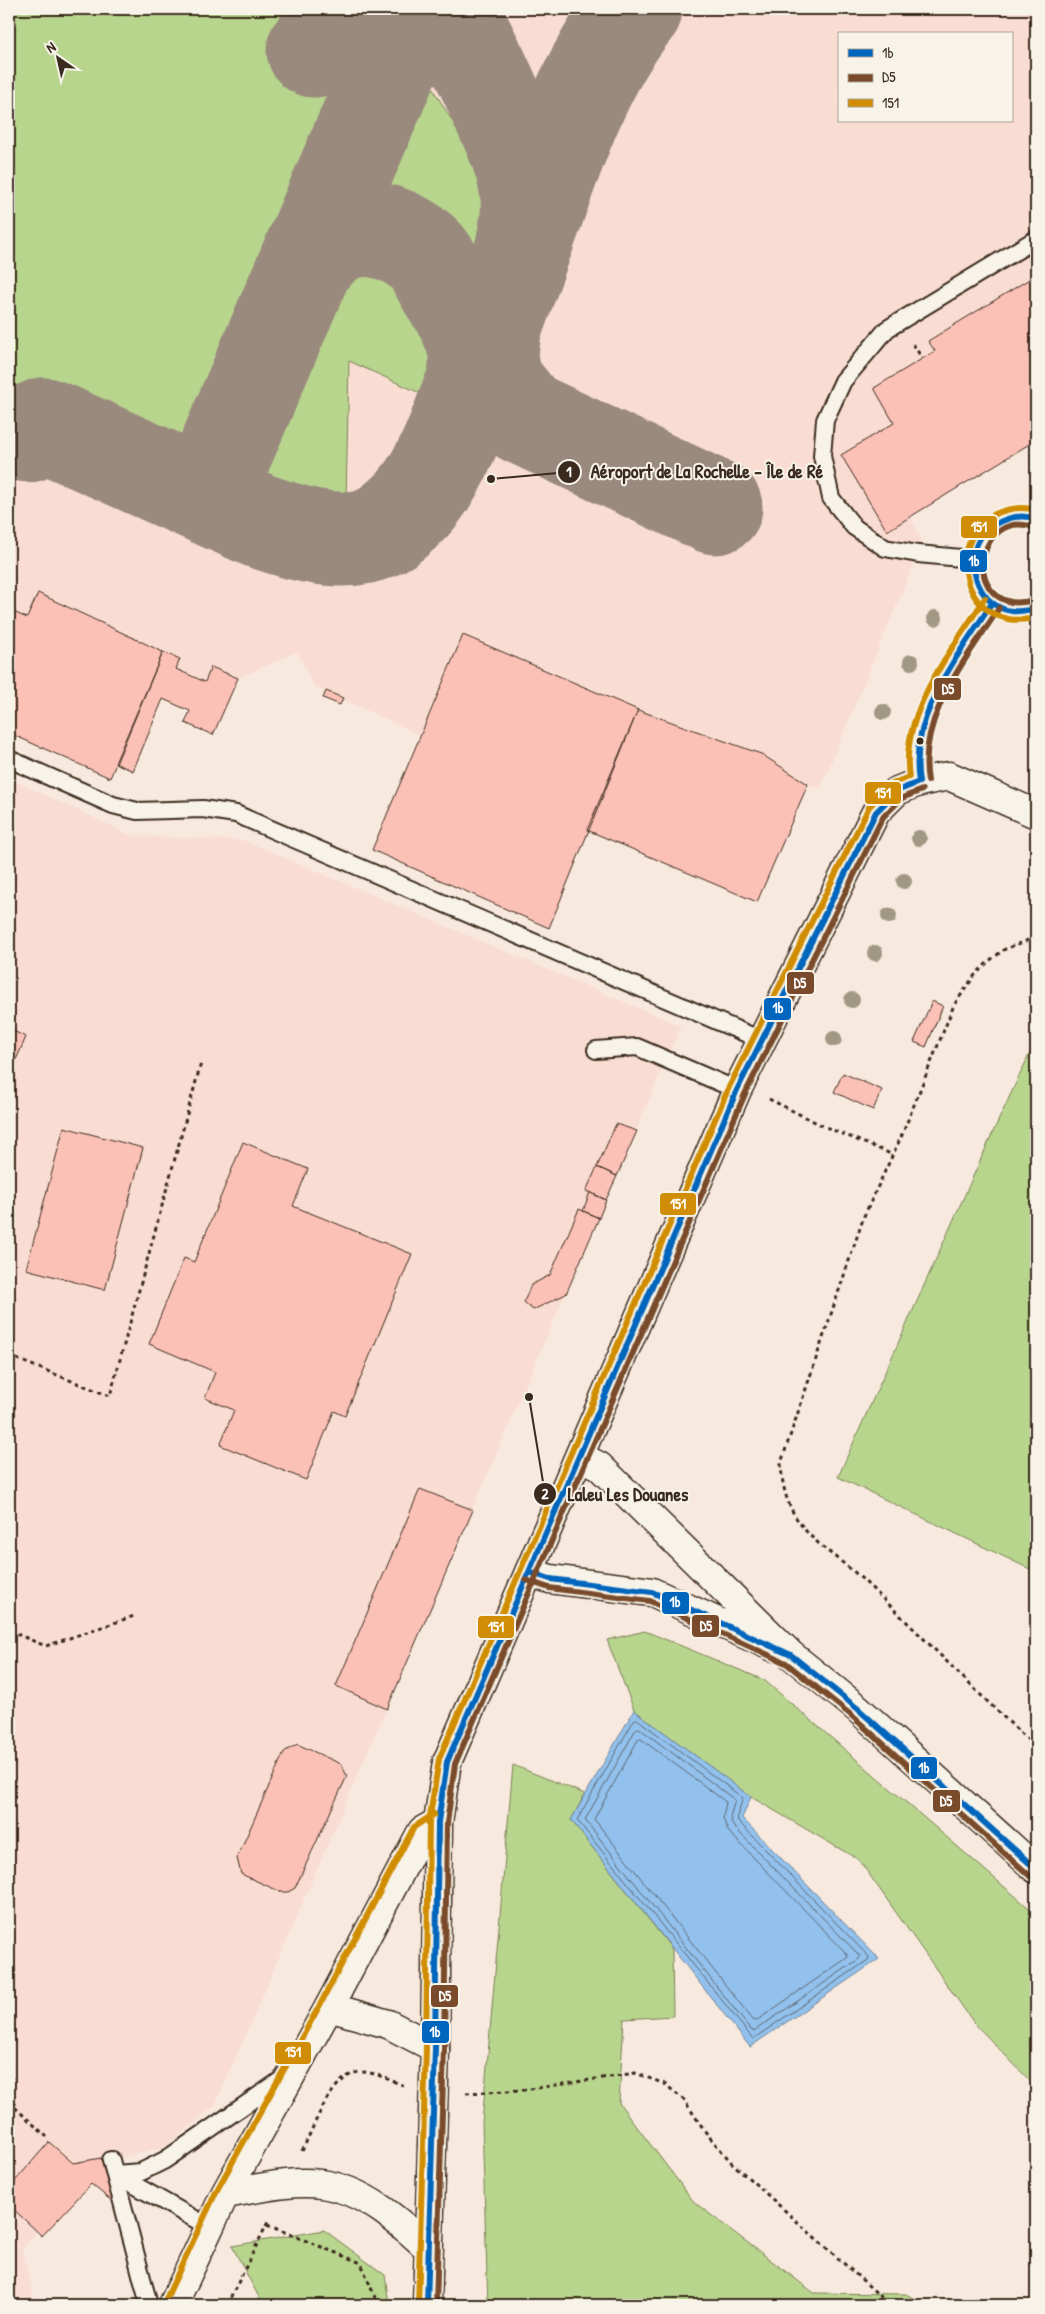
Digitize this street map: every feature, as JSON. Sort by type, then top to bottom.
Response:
[{"type":"street","points":[[427,2305],[435,2048],[438,1822],[447,1762],[738,1087],[876,812],[897,791],[919,782],[949,776],[1036,814]]},
{"type":"street","points":[[579,1456],[599,1466],[791,1655],[857,1708],[1036,1869]]},
{"type":"street","points":[[529,1572],[550,1579],[652,1592],[791,1655]]},
{"type":"street","points":[[173,2305],[225,2194],[329,2007],[422,1831],[438,1822]]},
{"type":"street","points":[[329,2007],[388,2024],[435,2048]]},
{"type":"street","points":[[225,2194],[287,2185],[320,2183],[348,2190],[375,2205],[428,2249]]},
{"type":"lane","points":[[972,559],[918,554],[885,548],[854,527],[832,498],[822,456],[826,420],[844,381],[886,329],[1036,239]]},
{"type":"lane","points":[[1036,519],[1017,516],[1001,520],[987,529],[977,543],[972,559],[974,576],[984,596],[992,603],[1007,610],[1024,612],[1036,609]]},
{"type":"lane","points":[[919,782],[916,763],[918,740],[923,723],[938,689],[992,603]]},
{"type":"lane","points":[[9,759],[112,805],[137,811],[203,809],[236,814],[761,1040]]},
{"type":"lane","points":[[596,1050],[637,1047],[738,1087]]},
{"type":"lane","points":[[113,2167],[141,2172],[165,2160],[292,2072]]},
{"type":"lane","points":[[113,2167],[209,2227]]},
{"type":"lane","points":[[113,2167],[150,2305]]},
{"type":"path","points":[[1036,937],[1005,949],[989,961],[975,975],[954,1005],[902,1136],[891,1154],[864,1216],[847,1263],[831,1318],[780,1463],[781,1482],[791,1510],[812,1537],[861,1577],[986,1702],[1036,1747]]},
{"type":"path","points":[[9,1356],[110,1396],[201,1063]]},
{"type":"path","points":[[738,1087],[821,1125],[891,1154]]},
{"type":"path","points":[[9,1631],[46,1646],[137,1615]]},
{"type":"path","points":[[9,2052],[12,2083],[9,2092]]},
{"type":"path","points":[[434,2090],[462,2094],[524,2090],[635,2073],[666,2084],[684,2100],[707,2134],[732,2163],[890,2305]]},
{"type":"path","points":[[9,2102],[47,2137]]},
{"type":"path","points":[[267,2224],[361,2263],[378,2305]]},
{"type":"shaded area","points":[[9,9],[1036,9],[1036,440],[910,517],[922,540],[918,554],[820,789],[808,784],[757,902],[587,830],[549,928],[372,850],[420,735],[314,686],[297,652],[238,678],[213,735],[185,723],[190,711],[163,700],[133,771],[115,764],[110,778],[9,733]]},
{"type":"shaded area","points":[[9,778],[133,836],[243,840],[681,1026],[215,2106],[165,2147],[102,2162],[113,2202],[90,2184],[42,2236],[37,2232],[22,2249],[36,2305],[9,2305]]},
{"type":"green space","points":[[9,9],[303,9],[294,14],[337,86],[405,43],[479,165],[498,209],[433,399],[349,361],[346,500],[335,508],[319,508],[9,393]]},
{"type":"green space","points":[[1036,1040],[1036,1572],[838,1477]]},
{"type":"green space","points":[[645,1631],[764,1680],[1036,1914],[1036,2087],[974,2023],[859,1860],[751,1797],[634,1710],[607,1640]]},
{"type":"green space","points":[[513,1765],[585,1794],[571,1820],[672,1949],[673,2016],[624,2019],[619,2103],[694,2202],[814,2293],[906,2294],[925,2305],[488,2305],[482,2123]]},
{"type":"green space","points":[[324,2230],[385,2275],[389,2305],[263,2305],[232,2246]]},
{"type":"water","points":[[634,1710],[751,1797],[742,1818],[879,1959],[750,2047],[571,1820]]},
{"type":"building","points":[[1036,275],[1036,440],[887,531],[841,455],[894,423],[874,388],[935,351],[928,341]]},
{"type":"building","points":[[38,593],[163,652],[110,778],[9,733],[9,610],[27,618]]},
{"type":"building","points":[[463,635],[638,710],[549,928],[372,850]]},
{"type":"building","points":[[163,652],[180,659],[176,669],[205,682],[211,667],[238,678],[213,735],[185,723],[190,711],[163,699],[133,771],[115,763]]},
{"type":"building","points":[[326,691],[343,698],[340,705],[323,698]]},
{"type":"building","points":[[638,710],[761,754],[808,784],[757,902],[587,830]]},
{"type":"building","points":[[932,1001],[943,1006],[926,1047],[914,1042]]},
{"type":"building","points":[[9,1029],[26,1037],[9,1076]]},
{"type":"building","points":[[843,1073],[882,1090],[873,1110],[834,1092]]},
{"type":"building","points":[[616,1124],[637,1131],[617,1176],[597,1167]]},
{"type":"building","points":[[64,1127],[143,1148],[105,1290],[26,1269]]},
{"type":"building","points":[[243,1142],[308,1169],[293,1206],[412,1254],[345,1416],[334,1411],[306,1480],[220,1445],[234,1410],[205,1398],[215,1372],[149,1344],[184,1258],[194,1262]]},
{"type":"building","points":[[597,1167],[617,1176],[606,1200],[586,1191]]},
{"type":"building","points":[[590,1192],[606,1200],[599,1218],[583,1211]]},
{"type":"building","points":[[579,1209],[599,1218],[566,1294],[533,1310],[524,1302],[531,1285],[550,1275]]},
{"type":"building","points":[[420,1489],[473,1510],[387,1709],[336,1686]]},
{"type":"building","points":[[297,1744],[341,1764],[347,1776],[295,1888],[288,1892],[281,1892],[241,1874],[237,1858],[284,1752]]},
{"type":"building","points":[[49,2142],[73,2163],[101,2158],[113,2202],[91,2184],[42,2236],[9,2205],[9,2188]]},
{"type":"taxiway","points":[[314,50],[374,9]]},
{"type":"taxiway","points":[[223,457],[410,21],[413,9]]},
{"type":"taxiway","points":[[450,9],[486,80],[521,162],[528,205],[527,226],[521,255],[555,159],[582,95],[615,35],[635,9]]},
{"type":"taxiway","points":[[306,263],[325,244],[337,236],[363,230],[377,230],[391,234],[415,247],[432,263],[469,328],[476,354],[474,381]]},
{"type":"taxiway","points":[[28,435],[44,425],[260,521],[285,529],[310,536],[337,539],[350,539],[374,534],[394,521],[413,504],[438,468],[455,432],[521,255]]},
{"type":"taxiway","points":[[494,330],[491,353],[493,372],[498,386],[523,417],[715,507]]},
{"type":"transit line","name":"151","points":[[1031,619],[1008,619],[991,613],[979,602],[970,587],[966,571],[966,555],[971,539],[981,525],[995,514],[1016,508],[1036,510]]},
{"type":"transit line","name":"1b","points":[[1031,610],[1012,611],[1001,608],[992,602],[978,584],[973,562],[979,540],[989,529],[1010,518],[1028,517],[1036,519]]},
{"type":"transit line","name":"D5","points":[[1031,601],[1011,602],[996,595],[987,583],[983,569],[984,554],[991,540],[1001,530],[1015,525],[1033,527]]},
{"type":"transit line","name":"151","points":[[418,2305],[426,2048],[429,1822],[439,1759],[729,1087],[869,807],[891,784],[909,777],[908,753],[912,729],[920,706],[944,660],[985,598]]},
{"type":"transit line","name":"1b","points":[[919,782],[918,757],[921,733],[928,710],[951,666],[992,603]]},
{"type":"transit line","name":"D5","points":[[928,781],[927,757],[930,734],[937,711],[947,689],[999,608]]},
{"type":"transit line","name":"1b","points":[[427,2305],[435,2048],[438,1822],[447,1762],[737,1090],[876,812],[897,791],[919,782]]},
{"type":"transit line","name":"D5","points":[[436,2305],[444,2048],[447,1823],[455,1764],[745,1094],[883,817],[902,798],[922,790]]},
{"type":"transit line","name":"1b","points":[[529,1572],[550,1579],[652,1592],[791,1655],[857,1708],[1036,1869]]},
{"type":"transit line","name":"D5","points":[[526,1580],[549,1588],[650,1601],[786,1663],[851,1715],[1030,1876]]},
{"type":"transit line","name":"151","points":[[165,2301],[217,2190],[321,2003],[414,1827],[434,1814]]},
{"type":"place","name":"Aéroport de La Rochelle - Île de Ré","points":[[491,479]]},
{"type":"place","name":"Laleu Les Douanes","points":[[529,1397]]}]
